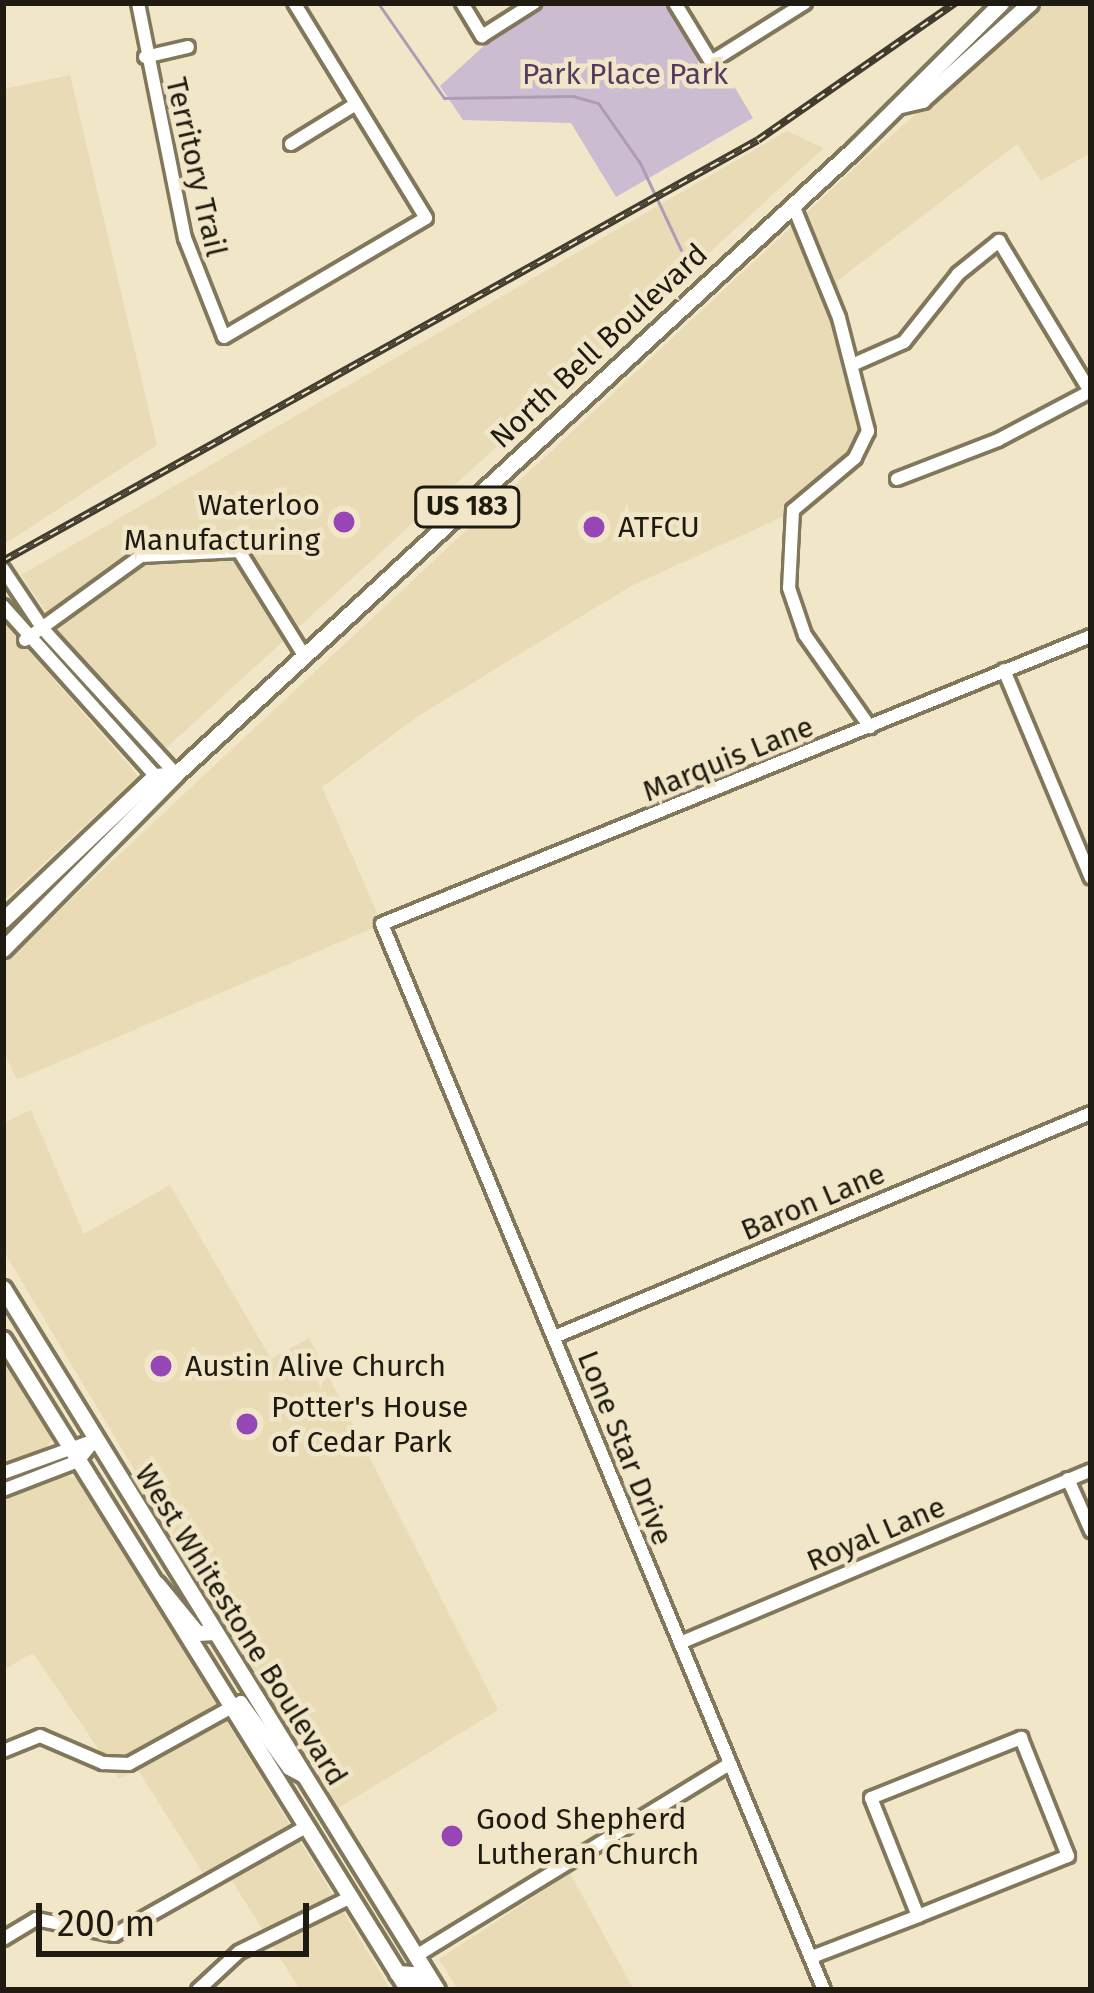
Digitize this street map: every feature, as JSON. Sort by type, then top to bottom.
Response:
[{"type":"main road","name":"North Bell Boulevard","points":[[3,949],[168,790],[176,774],[901,105],[911,86],[1001,3]]},
{"type":"main road","name":"North Bell Boulevard","points":[[901,105],[922,100],[1030,3]]},
{"type":"main road","points":[[3,920],[155,776],[176,774]]},
{"type":"main road","name":"West Whitestone Boulevard","points":[[3,1288],[437,1990]]},
{"type":"main road","name":"West Whitestone Boulevard","points":[[3,1339],[407,1990]]},
{"type":"main road","points":[[146,1574],[197,1633],[215,1632]]},
{"type":"main road","points":[[330,1864],[344,1870],[397,1955],[416,1956]]},
{"type":"main road","points":[[397,1973],[412,1974],[424,1990]]},
{"type":"street","name":"Territory Trail","points":[[138,3],[145,57],[185,238],[224,337],[426,218],[356,104]]},
{"type":"street","points":[[291,144],[356,104],[294,3]]},
{"type":"street","points":[[462,3],[482,36],[534,3]]},
{"type":"street","points":[[674,3],[711,62],[805,3]]},
{"type":"street","points":[[145,57],[188,47]]},
{"type":"street","points":[[793,205],[808,227],[852,365],[865,442],[793,510],[787,564],[806,634],[870,728]]},
{"type":"street","points":[[852,365],[904,342],[958,274],[999,242],[1091,391],[998,440],[897,479]]},
{"type":"street","points":[[26,640],[141,556],[238,551],[305,657]]},
{"type":"street","points":[[3,569],[43,629],[176,774]]},
{"type":"street","points":[[3,606],[26,640],[168,790]]},
{"type":"street","name":"Marquis Lane","points":[[382,924],[1091,636]]},
{"type":"street","points":[[1004,670],[1091,878]]},
{"type":"street","name":"Lone Star Drive","points":[[382,924],[824,1990]]},
{"type":"street","name":"Baron Lane","points":[[554,1336],[1091,1113]]},
{"type":"street","points":[[3,1473],[68,1445],[94,1440]]},
{"type":"street","points":[[3,1490],[78,1461],[94,1440]]},
{"type":"street","name":"Royal Lane","points":[[680,1643],[1091,1470]]},
{"type":"street","points":[[1068,1478],[1091,1531]]},
{"type":"street","points":[[3,1751],[40,1736],[103,1763],[129,1764],[229,1707],[250,1708],[289,1769],[302,1776]]},
{"type":"street","points":[[812,1957],[918,1916],[1067,1856],[1021,1738],[872,1798],[918,1916]]},
{"type":"street","points":[[416,1956],[729,1764]]},
{"type":"street","points":[[3,1939],[36,1919],[114,1935],[306,1827]]},
{"type":"street","points":[[198,1990],[238,1952],[350,1897]]},
{"type":"shaded area","points":[[1045,3],[1091,3],[1091,153],[1041,181],[1017,144],[837,281],[872,418],[871,445],[854,466],[800,509],[631,586],[417,717],[322,787],[382,924],[17,1080],[3,1050],[3,963],[864,159]]},
{"type":"shaded area","points":[[70,75],[157,445],[3,545],[3,89]]},
{"type":"shaded area","points":[[787,131],[824,148],[164,750],[57,629],[21,575]]},
{"type":"shaded area","points":[[3,621],[138,776],[3,901]]},
{"type":"shaded area","points":[[31,1110],[84,1234],[170,1185],[271,1359],[309,1338],[498,1710],[337,1809],[3,1250],[3,1123]]},
{"type":"shaded area","points":[[3,1359],[53,1438],[39,1457],[3,1467]]},
{"type":"shaded area","points":[[67,1476],[78,1478],[391,1990],[300,1990],[231,1879],[213,1889],[138,1770],[119,1779],[33,1653],[3,1670],[3,1498]]},
{"type":"shaded area","points":[[570,1873],[634,1990],[458,1990],[439,1959]]},
{"type":"green space","name":"Park Place Park","points":[[545,3],[669,3],[698,51],[698,69],[712,77],[725,71],[753,118],[616,197],[571,123],[463,120],[440,86],[499,32]]},
{"type":"waterway","points":[[378,3],[444,98],[573,96],[598,103],[640,163],[681,250]]},
{"type":"railway","points":[[3,561],[758,140],[955,3]]},
{"type":"place","name":"Waterloo Manufacturing","points":[[344,522]]},
{"type":"place","name":"ATFCU","points":[[594,527]]},
{"type":"place","name":"Austin Alive Church","points":[[161,1366]]},
{"type":"place","name":"Potter's House of Cedar Park","points":[[247,1424]]},
{"type":"place","name":"Good Shepherd Lutheran Church","points":[[452,1836]]}]
